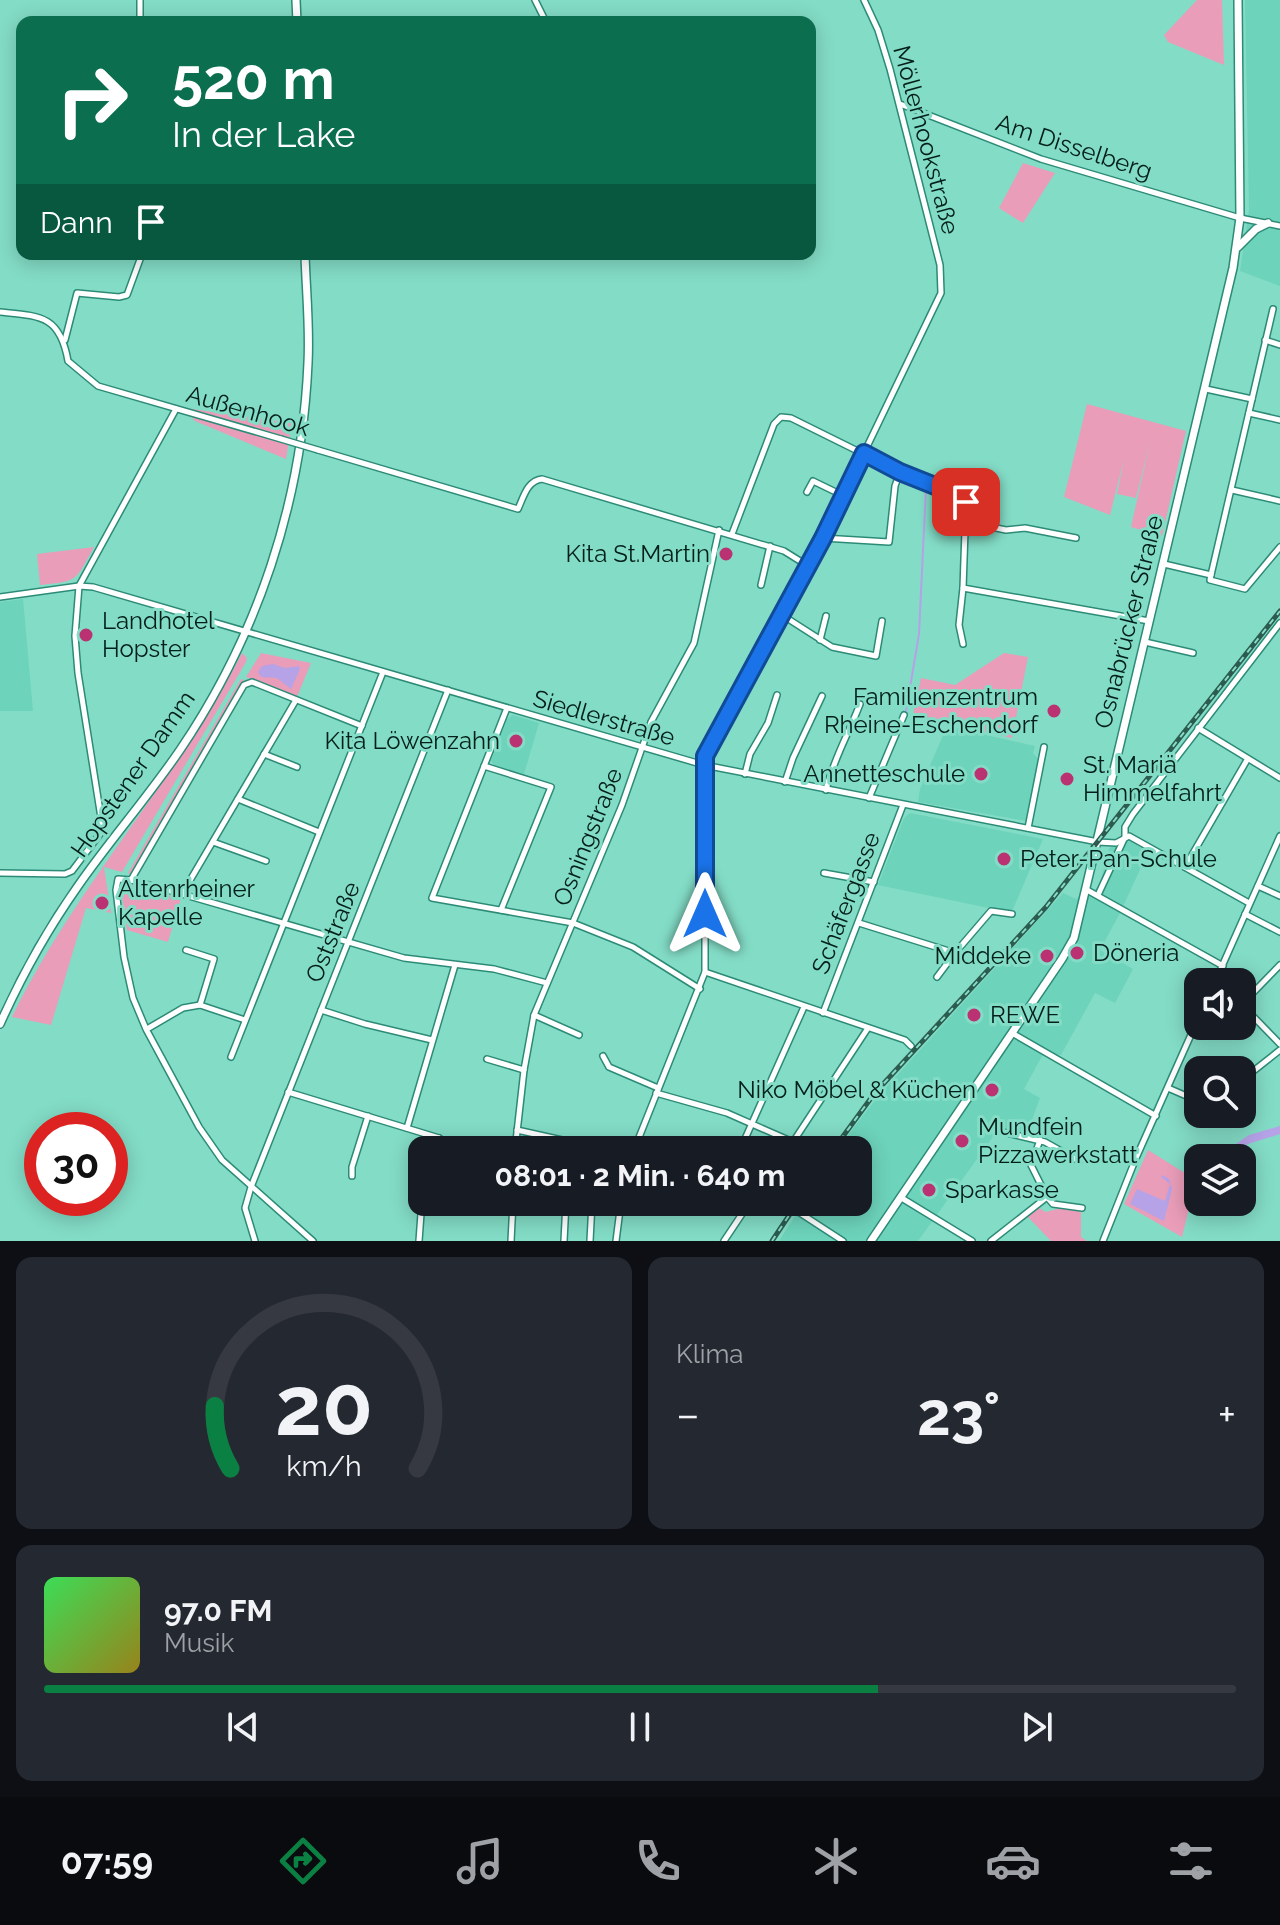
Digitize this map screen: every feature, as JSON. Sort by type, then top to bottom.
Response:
[{"type":"main road","name":"Osnabrücker Straße","points":[[871,1241],[1074,938],[1206,389],[1236,249],[1240,218],[1238,0]]},
{"type":"main road","points":[[1236,249],[1256,229],[1268,223]]},
{"type":"main road","name":"Hopstener Damm","points":[[0,1024],[23,974],[48,931],[101,854],[179,751],[214,695],[246,631],[284,523],[303,429],[308,361],[305,260]]},
{"type":"street","name":"Möllerhookstraße","points":[[864,0],[878,30],[899,103],[940,265],[941,293],[864,453]]},
{"type":"street","points":[[868,8],[874,0]]},
{"type":"street","name":"Am Disselberg","points":[[899,103],[1041,159],[1240,218],[1280,226]]},
{"type":"street","points":[[64,341],[77,293],[127,295],[140,260]]},
{"type":"street","points":[[1273,309],[1210,580],[1245,589],[1280,547]]},
{"type":"street","name":"Außenhook","points":[[0,312],[38,315],[49,320],[64,341],[68,361],[98,386],[518,509],[529,485],[534,480],[542,479],[719,530]]},
{"type":"street","points":[[1265,340],[1280,345]]},
{"type":"street","points":[[1206,389],[1252,399]]},
{"type":"street","points":[[0,873],[65,874],[72,871],[103,830],[78,673],[75,636],[79,586],[176,409]]},
{"type":"street","points":[[1249,413],[1280,420]]},
{"type":"street","points":[[732,534],[774,424],[781,417],[791,418],[900,472],[960,496],[966,502],[967,522],[959,625],[963,644]]},
{"type":"street","points":[[639,1136],[705,972],[704,765],[708,748],[823,538],[864,453]]},
{"type":"street","points":[[823,538],[889,542],[895,486],[900,472]]},
{"type":"street","points":[[807,492],[813,481],[844,496]]},
{"type":"street","points":[[1232,490],[1280,501]]},
{"type":"street","points":[[967,522],[1006,530],[1025,528],[1076,538]]},
{"type":"street","points":[[719,530],[784,551],[808,566]]},
{"type":"street","name":"Osningstraße","points":[[516,1136],[534,1015],[622,805],[651,722],[694,643],[719,530]]},
{"type":"street","points":[[761,585],[770,546]]},
{"type":"street","points":[[1164,564],[1211,575]]},
{"type":"street","name":"Siedlerstraße","points":[[0,597],[79,586],[112,592],[704,765],[1098,842]]},
{"type":"street","points":[[963,588],[1150,621]]},
{"type":"street","points":[[782,615],[832,647],[876,656],[882,621]]},
{"type":"street","points":[[820,640],[826,616]]},
{"type":"street","points":[[1098,895],[1133,814],[1280,623]]},
{"type":"street","points":[[1145,642],[1193,653]]},
{"type":"street","points":[[231,1057],[383,672]]},
{"type":"street","points":[[131,880],[244,685],[252,682],[362,726]]},
{"type":"street","name":"Oststraße","points":[[251,1187],[448,690]]},
{"type":"street","points":[[745,774],[750,754],[768,723],[777,695]]},
{"type":"street","points":[[785,782],[822,696]]},
{"type":"street","points":[[182,894],[296,700]]},
{"type":"street","points":[[826,790],[830,771],[846,743],[860,704]]},
{"type":"street","points":[[507,708],[432,898],[573,923],[633,947],[700,989]]},
{"type":"street","points":[[869,798],[904,715]]},
{"type":"street","points":[[1198,728],[1280,778]]},
{"type":"street","points":[[1028,828],[1044,747]]},
{"type":"street","points":[[264,754],[297,767]]},
{"type":"street","points":[[1185,867],[1247,760]]},
{"type":"street","points":[[484,766],[551,787],[501,910]]},
{"type":"street","points":[[238,799],[319,832]]},
{"type":"street","name":"Schäfergasse","points":[[823,1013],[903,805]]},
{"type":"street","points":[[1098,842],[1116,843],[1129,836],[1249,903]]},
{"type":"street","points":[[1087,890],[1223,966],[1280,836]]},
{"type":"street","points":[[213,842],[266,861]]},
{"type":"street","points":[[1270,859],[1280,864]]},
{"type":"street","points":[[824,873],[874,882]]},
{"type":"street","points":[[313,1241],[222,1160],[199,1127],[146,1029],[133,998],[124,957],[116,890],[118,879],[182,894],[404,958],[494,969],[547,983]]},
{"type":"street","points":[[1258,886],[1280,896]]},
{"type":"street","points":[[937,977],[991,911],[1012,914]]},
{"type":"street","points":[[1245,914],[1280,932]]},
{"type":"street","points":[[859,923],[955,953]]},
{"type":"street","points":[[186,950],[214,959],[200,1005]]},
{"type":"street","points":[[407,1128],[455,965]]},
{"type":"street","points":[[1256,990],[1280,965]]},
{"type":"street","points":[[705,972],[905,1040],[911,1046]]},
{"type":"street","points":[[146,1029],[183,1008],[200,1005],[245,1020]]},
{"type":"street","points":[[745,1136],[804,1007]]},
{"type":"street","points":[[321,1010],[432,1040]]},
{"type":"street","points":[[534,1015],[579,1035]]},
{"type":"street","points":[[1256,1020],[1280,1047],[1256,1068]]},
{"type":"street","points":[[603,1056],[609,1067],[657,1091],[727,1113],[793,1142],[868,1028]]},
{"type":"street","points":[[1012,1033],[1156,1116]]},
{"type":"street","points":[[1103,1241],[1190,1040]]},
{"type":"street","points":[[487,1059],[524,1070]]},
{"type":"street","points":[[1168,1088],[1184,1095]]},
{"type":"street","points":[[288,1092],[433,1136]]},
{"type":"street","points":[[352,1176],[368,1116]]},
{"type":"street","points":[[517,1130],[543,1136]]},
{"type":"street","points":[[999,1131],[1040,1140],[1079,1161]]},
{"type":"street","points":[[1040,1140],[1031,1165],[1047,1197],[1053,1204],[1082,1208]]},
{"type":"street","points":[[251,1187],[245,1208],[255,1241]]},
{"type":"street","points":[[900,1197],[972,1241]]},
{"type":"street","points":[[991,1241],[1047,1197]]},
{"type":"street","points":[[419,1241],[421,1216]]},
{"type":"street","points":[[511,1241],[512,1216]]},
{"type":"street","points":[[564,1241],[565,1216]]},
{"type":"street","points":[[590,1241],[591,1216]]},
{"type":"street","points":[[616,1241],[619,1216]]},
{"type":"street","points":[[724,1241],[741,1216]]},
{"type":"street","points":[[805,1216],[843,1241]]},
{"type":"shaded area","points":[[1197,0],[1222,0],[1224,65],[1168,42],[1164,35]]},
{"type":"shaded area","points":[[1245,0],[1280,0],[1280,286],[1240,271],[1249,210]]},
{"type":"shaded area","points":[[1023,163],[1055,173],[1023,223],[999,208]]},
{"type":"shaded area","points":[[1087,404],[1186,431],[1162,536],[1131,527],[1150,442],[1136,498],[1117,494],[1124,459],[1110,515],[1064,497]]},
{"type":"shaded area","points":[[185,408],[292,423],[286,459],[195,421]]},
{"type":"shaded area","points":[[94,547],[75,577],[40,585],[37,554]]},
{"type":"shaded area","points":[[23,599],[33,711],[0,711],[0,602]]},
{"type":"shaded area","points":[[242,653],[247,658],[246,662],[122,872],[104,867],[111,913],[86,908],[51,1025],[12,1017],[65,923],[187,746]]},
{"type":"shaded area","points":[[261,653],[311,663],[297,697],[246,677]]},
{"type":"shaded area","points":[[1004,653],[1028,657],[1012,738],[913,715],[921,678],[955,685]]},
{"type":"shaded area","points":[[273,664],[285,668],[299,666],[291,689],[277,678],[261,677],[258,672],[262,666]]},
{"type":"shaded area","points":[[241,679],[244,680],[128,873]]},
{"type":"shaded area","name":"Kita Löwenzahn","points":[[513,715],[539,723],[524,774],[495,766],[491,761],[507,719]]},
{"type":"shaded area","name":"Annetteschule","points":[[947,726],[1035,746],[1033,753],[1039,760],[1026,821],[918,802],[920,789]]},
{"type":"shaded area","points":[[910,813],[1043,839],[1013,909],[984,907],[878,885],[904,818]]},
{"type":"shaded area","points":[[1130,841],[1148,852],[1100,950],[1133,969],[1115,1003],[1095,993],[1061,1055],[1042,1056],[1024,1089],[1040,1098],[1027,1133],[1000,1127],[918,1241],[779,1241],[795,1216],[872,1216],[872,1136],[848,1136],[880,1094],[1063,893],[1076,899],[1099,887],[1109,848]]},
{"type":"shaded area","points":[[131,884],[181,898],[168,942],[127,930],[122,895],[125,886]]},
{"type":"shaded area","points":[[1280,1126],[1280,1134],[1248,1144],[1236,1144],[1249,1135]]},
{"type":"shaded area","points":[[1148,1150],[1184,1172],[1184,1216],[1187,1216],[1182,1237],[1124,1204]]},
{"type":"shaded area","points":[[1162,1175],[1169,1179],[1172,1189],[1164,1221],[1130,1204],[1137,1189],[1165,1201],[1170,1184]]},
{"type":"shaded area","points":[[1037,1207],[1046,1212],[1065,1207],[1081,1210],[1081,1237],[1087,1241],[1051,1241],[1026,1215]]},
{"type":"waterway","points":[[906,711],[919,634],[926,487]]},
{"type":"railway","points":[[843,1136],[874,1094],[1046,907],[1280,611]]},
{"type":"railway","points":[[772,1241],[789,1216]]},
{"type":"place","name":"Kita St.Martin","points":[[726,554]]},
{"type":"place","name":"Landhotel Hopster","points":[[86,635]]},
{"type":"place","name":"Familienzentrum Rheine-Eschendorf","points":[[1054,711]]},
{"type":"place","name":"Kita Löwenzahn","points":[[516,741]]},
{"type":"place","name":"Annetteschule","points":[[981,774]]},
{"type":"place","name":"St. Mariä Himmelfahrt","points":[[1067,779]]},
{"type":"place","name":"Peter-Pan-Schule","points":[[1004,859]]},
{"type":"place","name":"Altenrheiner Kapelle","points":[[102,903]]},
{"type":"place","name":"Döneria","points":[[1077,953]]},
{"type":"place","name":"Middeke","points":[[1047,956]]},
{"type":"place","name":"REWE","points":[[974,1015]]},
{"type":"place","name":"Niko Möbel & Küchen","points":[[992,1090]]},
{"type":"place","name":"Mundfein Pizzawerkstatt","points":[[962,1141]]},
{"type":"place","name":"Sparkasse","points":[[929,1190]]},
{"type":"route","points":[[705,914],[705,756],[823,538],[864,453],[900,472],[960,496],[966,502]]}]
